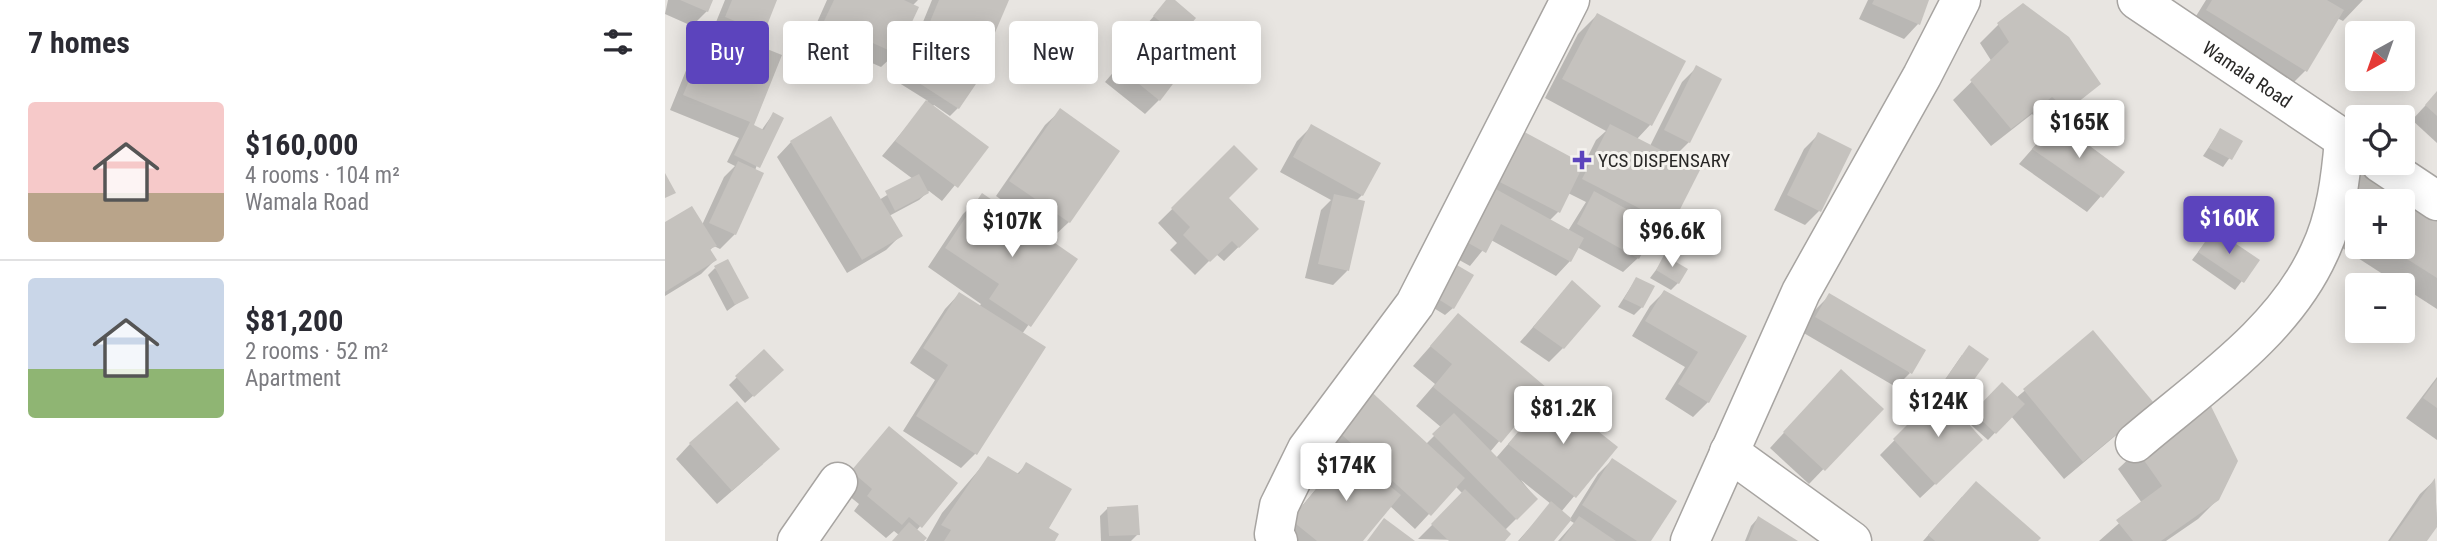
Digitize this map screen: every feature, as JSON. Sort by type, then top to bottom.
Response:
[{"type":"street","points":[[1278,541],[1274,534],[1279,506],[1307,449],[1415,304],[1570,0]]},
{"type":"street","points":[[1690,541],[1801,292],[1922,76],[1961,0]]},
{"type":"street","name":"Wamala Road","points":[[2137,0],[2345,139]]},
{"type":"street","points":[[2134,443],[2237,357],[2283,310],[2319,254],[2345,166]]},
{"type":"street","points":[[2398,175],[2437,201]]},
{"type":"street","points":[[1728,452],[1852,541]]},
{"type":"street","points":[[797,541],[838,482]]},
{"type":"building","points":[[680,0],[713,0],[708,12]]},
{"type":"building","points":[[732,0],[777,0],[769,21],[735,21],[725,17]]},
{"type":"building","points":[[834,0],[904,0],[919,7],[912,21],[887,21],[887,49],[873,43],[873,21],[824,21]]},
{"type":"building","points":[[939,0],[1009,0],[995,33],[995,21],[930,21]]},
{"type":"building","points":[[1166,0],[1175,0],[1196,18],[1193,21],[1159,21],[1153,16]]},
{"type":"building","points":[[1874,0],[1929,0],[1920,25],[1872,4]]},
{"type":"building","points":[[2212,0],[2327,0],[2344,10],[2307,72],[2206,10]]},
{"type":"building","points":[[2023,3],[2069,37],[2101,84],[2068,110],[2052,97],[2011,129],[1970,80],[2009,42],[1997,23]]},
{"type":"building","points":[[1597,13],[1686,61],[1652,126],[1562,79]]},
{"type":"building","points":[[769,50],[782,55],[754,125],[764,130],[773,112],[784,118],[760,168],[734,155],[750,122],[683,95],[688,84],[769,84]]},
{"type":"building","points":[[1696,65],[1722,79],[1690,143],[1664,130]]},
{"type":"building","points":[[920,84],[976,84],[959,109]]},
{"type":"building","points":[[1139,84],[1173,84],[1160,101]]},
{"type":"building","points":[[2437,91],[2437,116],[2425,105]]},
{"type":"building","points":[[926,100],[989,147],[958,188],[895,141]]},
{"type":"building","points":[[1060,108],[1120,151],[1070,223],[1009,181]]},
{"type":"building","points":[[831,116],[903,236],[862,260],[790,141]]},
{"type":"building","points":[[2056,121],[2125,172],[2103,198],[2032,149]]},
{"type":"building","points":[[1508,123],[1584,164],[1560,213],[1486,175]]},
{"type":"building","points":[[1311,124],[1381,163],[1363,196],[1293,157]]},
{"type":"building","points":[[1610,124],[1700,170],[1672,225],[1582,179]]},
{"type":"building","points":[[2220,128],[2243,141],[2232,160],[2209,148]]},
{"type":"building","points":[[1818,132],[1852,149],[1821,212],[1787,195]]},
{"type":"building","points":[[1234,145],[1258,169],[1229,198],[1259,229],[1239,248],[1232,241],[1210,262],[1183,235],[1190,227],[1171,208]]},
{"type":"building","points":[[738,161],[764,173],[736,235],[709,223]]},
{"type":"building","points":[[665,173],[676,193],[665,198]]},
{"type":"building","points":[[919,174],[929,193],[895,211],[885,191]]},
{"type":"building","points":[[2357,175],[2368,175],[2389,189],[2348,189]]},
{"type":"building","points":[[1485,183],[1584,238],[1571,262],[1501,224],[1486,253],[1456,236]]},
{"type":"building","points":[[1594,191],[1657,226],[1639,259],[1577,224]]},
{"type":"building","points":[[982,193],[1011,213],[1007,218],[1035,237],[1039,232],[1078,259],[1031,327],[989,299],[999,284],[945,248]]},
{"type":"building","points":[[2345,193],[2345,220],[2333,212]]},
{"type":"building","points":[[1334,194],[1365,201],[1349,271],[1318,264]]},
{"type":"building","points":[[692,206],[717,246],[710,249],[717,260],[665,292],[665,222]]},
{"type":"building","points":[[2415,206],[2437,220],[2437,278],[2407,259],[2415,259]]},
{"type":"building","points":[[2214,229],[2260,260],[2244,283],[2198,252]]},
{"type":"building","points":[[1664,255],[1688,269],[1679,284],[1656,270]]},
{"type":"building","points":[[728,259],[749,298],[735,305],[714,266]]},
{"type":"building","points":[[1450,261],[1474,275],[1454,309],[1430,294]]},
{"type":"building","points":[[1636,277],[1655,286],[1643,308],[1624,299]]},
{"type":"building","points":[[1572,280],[1601,306],[1564,349],[1533,327]]},
{"type":"building","points":[[1664,290],[1747,336],[1709,403],[1678,384],[1698,352],[1645,321]]},
{"type":"building","points":[[959,292],[1046,347],[977,455],[916,416],[948,365],[923,348]]},
{"type":"building","points":[[1829,293],[1926,350],[1912,374],[1815,317]]},
{"type":"building","points":[[1458,313],[1547,388],[1501,443],[1433,387],[1452,364],[1430,346]]},
{"type":"building","points":[[2093,330],[2154,403],[2083,462],[2023,389]]},
{"type":"building","points":[[1969,345],[1989,359],[1963,395],[1944,381]]},
{"type":"building","points":[[764,349],[784,370],[754,397],[735,376]]},
{"type":"building","points":[[1841,369],[1884,409],[1825,471],[1783,432]]},
{"type":"building","points":[[2437,379],[2437,408],[2423,398]]},
{"type":"building","points":[[2002,382],[2025,404],[1996,434],[1973,412]]},
{"type":"building","points":[[1365,386],[1465,478],[1431,516],[1330,424]]},
{"type":"building","points":[[1940,392],[1983,440],[1936,485],[1893,439]]},
{"type":"building","points":[[1550,393],[1618,447],[1576,498],[1508,444]]},
{"type":"building","points":[[2207,398],[2238,461],[2219,500],[2161,541],[2133,541],[2116,520],[2162,486],[2136,449]]},
{"type":"building","points":[[737,401],[780,449],[732,491],[689,443]]},
{"type":"building","points":[[1454,413],[1538,499],[1517,520],[1432,434]]},
{"type":"building","points":[[889,426],[958,483],[922,528],[909,517],[902,525],[867,496],[872,489],[851,471]]},
{"type":"building","points":[[1347,451],[1401,495],[1363,541],[1317,541],[1291,520]]},
{"type":"building","points":[[988,456],[1019,474],[1026,462],[1072,489],[1049,528],[1059,534],[1055,541],[944,541],[951,530],[941,525]]},
{"type":"building","points":[[1612,458],[1677,501],[1651,541],[1637,541],[1582,505]]},
{"type":"building","points":[[2435,478],[2437,527],[2427,541],[2390,541]]},
{"type":"building","points":[[1976,481],[2041,538],[2038,541],[1935,541],[1928,535]]},
{"type":"building","points":[[1465,489],[1511,534],[1505,541],[1449,541],[1431,524]]},
{"type":"building","points":[[1551,501],[1572,519],[1554,541],[1519,541]]},
{"type":"building","points":[[1138,505],[1140,535],[1109,536],[1107,507]]},
{"type":"building","points":[[1579,516],[1616,541],[1561,541]]},
{"type":"building","points":[[1758,516],[1798,541],[1748,541]]},
{"type":"building","points":[[1384,518],[1415,541],[1367,541]]},
{"type":"building","points":[[909,522],[927,538],[924,541],[892,541]]},
{"type":"place","name":"YCS DISPENSARY","points":[[1582,160]]}]
